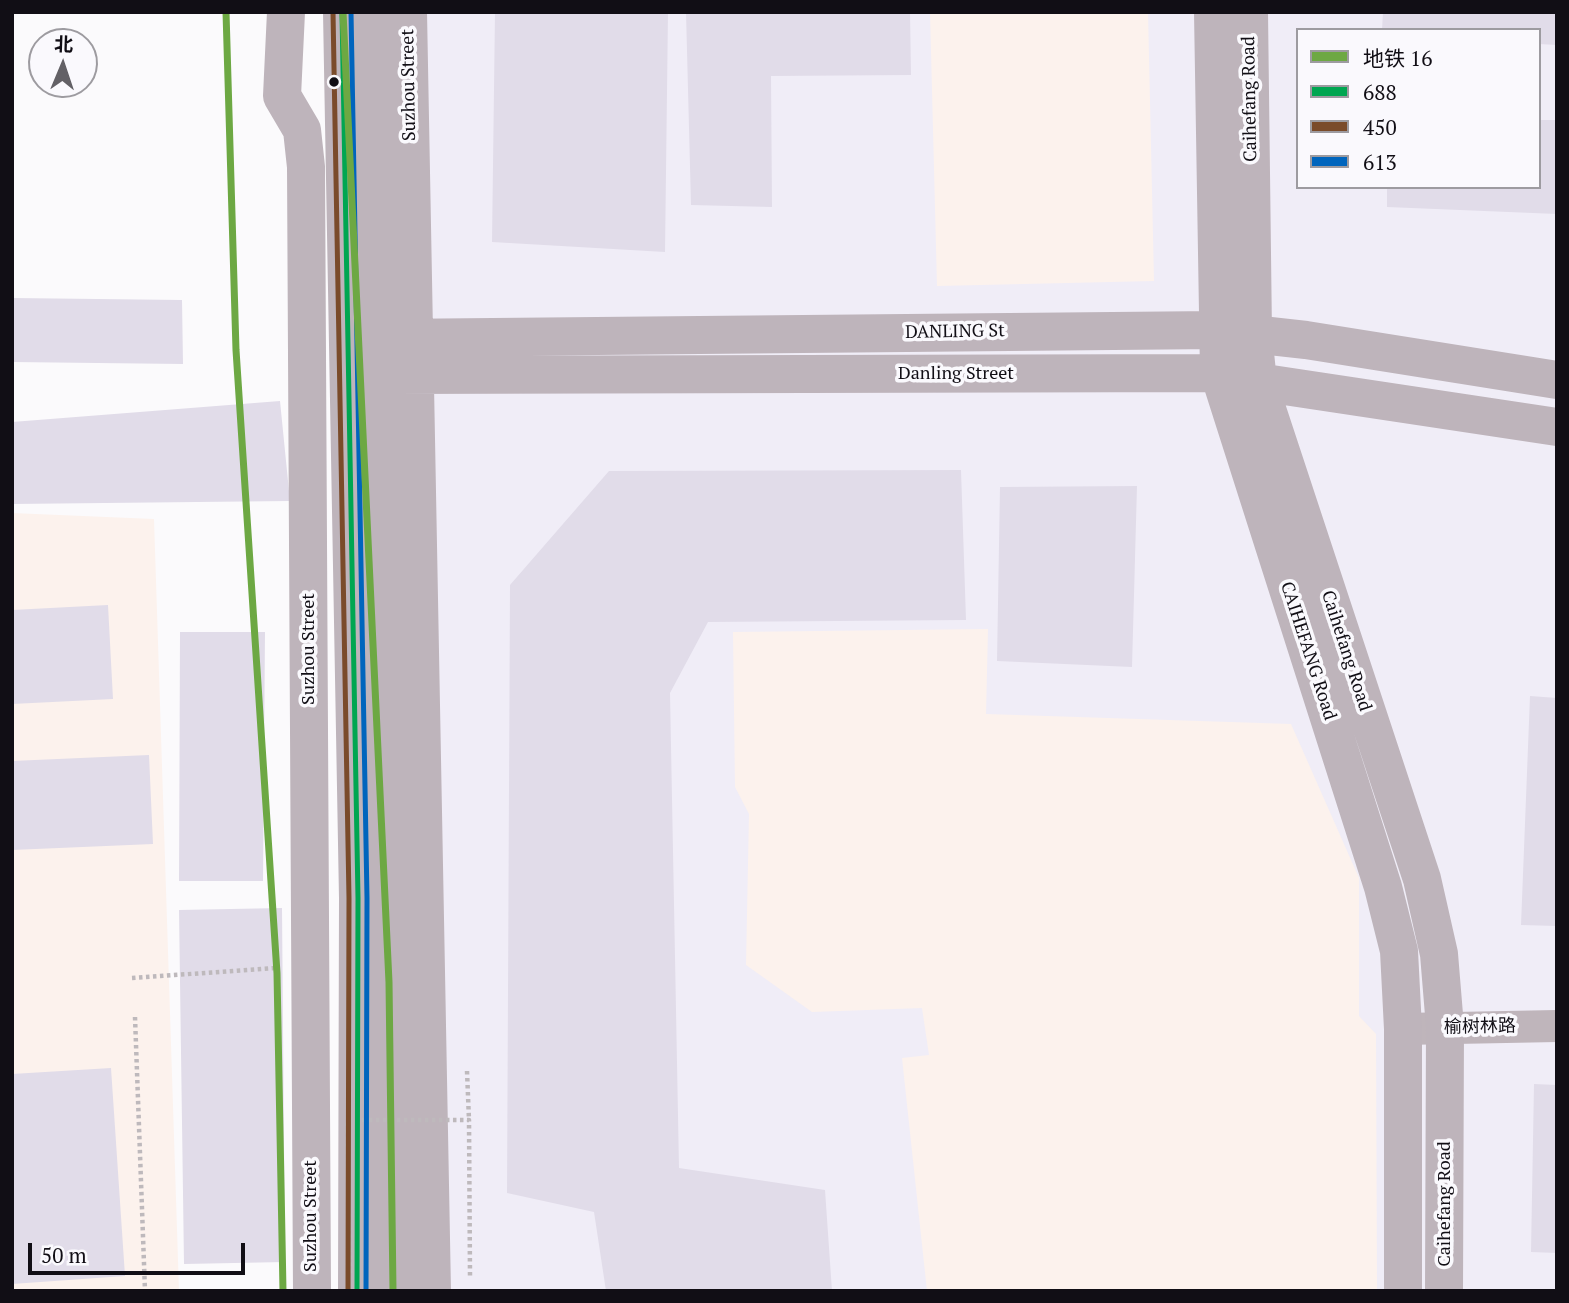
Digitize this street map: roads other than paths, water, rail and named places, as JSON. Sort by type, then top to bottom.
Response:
[{"type":"street","name":"Suzhou Street","points":[[286,12],[282,96],[302,130],[306,167],[312,1291]]},
{"type":"street","name":"Suzhou Street","points":[[342,12],[382,357],[432,1291]]},
{"type":"street","name":"Suzhou Street","points":[[377,12],[395,1291]]},
{"type":"street","name":"Suzhou Street","points":[[354,1282],[358,898],[382,357],[408,12]]},
{"type":"street","name":"CAIHEFANG Road","points":[[1213,12],[1216,330],[1219,373],[1383,887],[1399,951],[1403,1029],[1403,1291]]},
{"type":"street","name":"Caihefang Road","points":[[1249,12],[1253,334],[1258,382],[1422,879],[1438,954],[1445,1027],[1444,1291]]},
{"type":"street","name":"DANLING St","points":[[382,357],[1216,330],[1557,380]]},
{"type":"street","name":"Danling Street","points":[[382,357],[1219,373],[1258,382],[1557,428]]},
{"type":"street","name":"榆树林路","points":[[1403,1029],[1557,1026]]},
{"type":"metro line","name":"16","points":[[226,12],[236,350],[277,973],[283,1291]]},
{"type":"metro line","name":"16","points":[[343,12],[389,982],[393,1291]]}]
